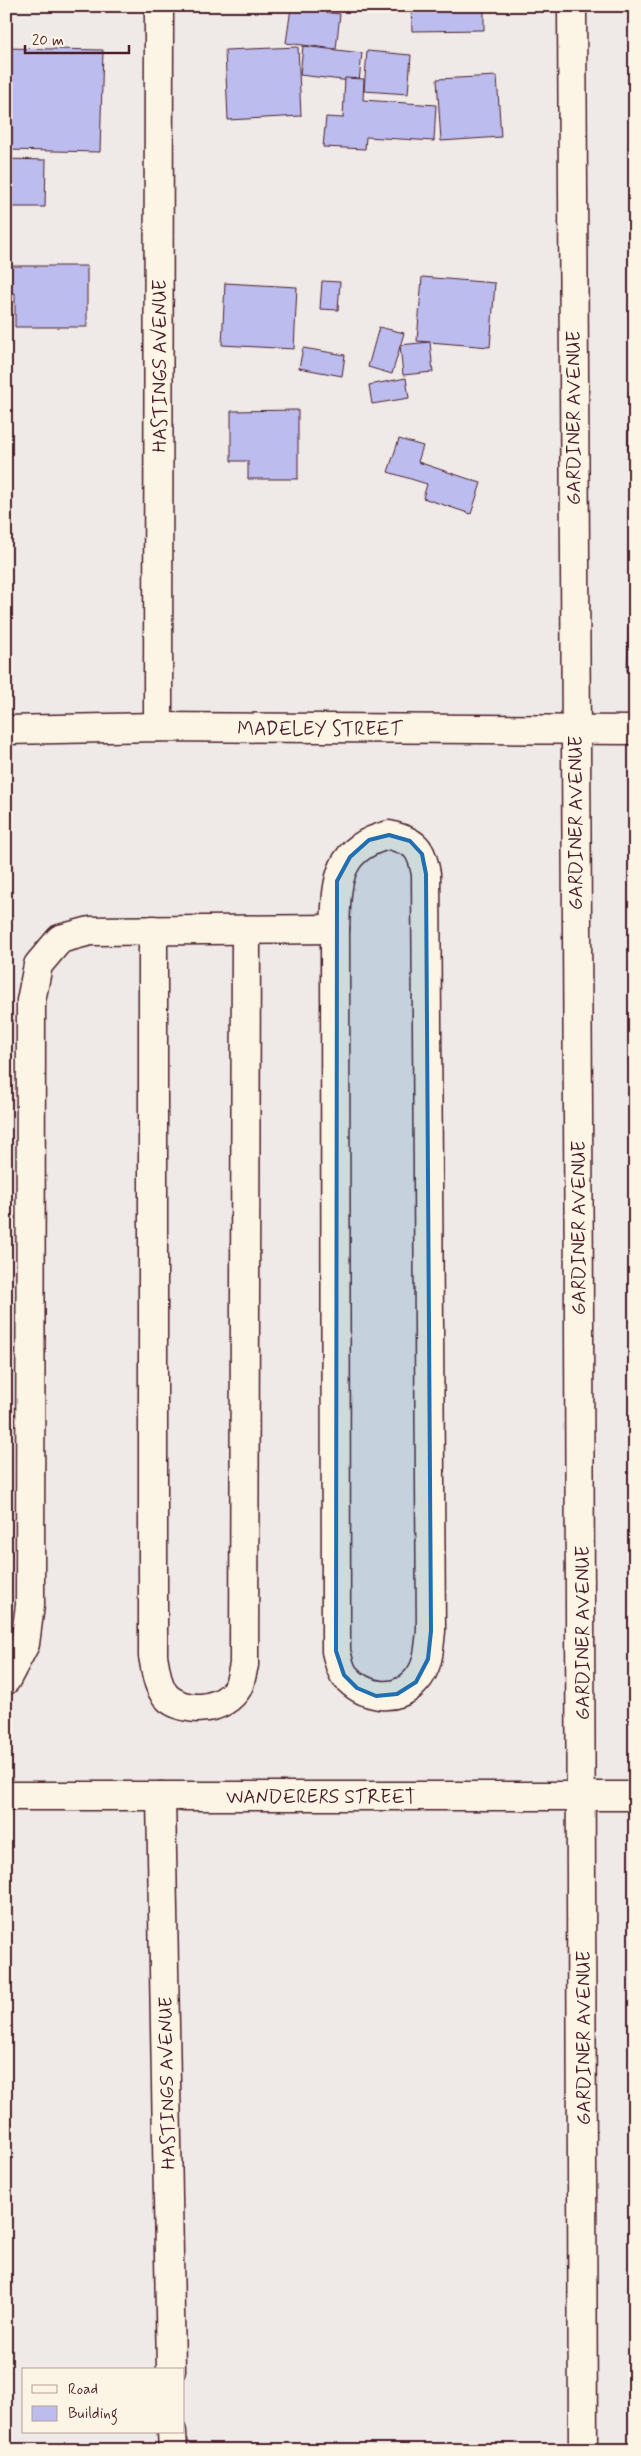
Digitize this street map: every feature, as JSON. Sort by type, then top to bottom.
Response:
[{"type":"street","name":"HASTINGS AVENUE","points":[[158,727],[159,6]]},
{"type":"street","name":"GARDINER AVENUE","points":[[572,6],[574,729],[583,1796],[583,2450]]},
{"type":"street","name":"MADELEY STREET","points":[[6,730],[158,727],[635,730]]},
{"type":"street","points":[[389,835],[410,841],[422,854],[426,874],[431,1630],[428,1659],[416,1682],[398,1694],[376,1696],[357,1688],[344,1675],[336,1651],[335,930],[337,881],[350,857],[369,840],[389,835]]},
{"type":"street","points":[[153,930],[153,1656],[158,1682],[169,1699],[196,1709],[220,1703],[237,1688],[244,1665],[246,930]]},
{"type":"street","points":[[6,1680],[25,1644],[30,1605],[31,1001],[38,965],[60,939],[90,931],[335,930]]},
{"type":"street","name":"WANDERERS STREET","points":[[6,1796],[635,1796]]},
{"type":"street","name":"HASTINGS AVENUE","points":[[161,1796],[171,2368]]},
{"type":"street","points":[[172,2434],[173,2450]]},
{"type":"highlighted area","points":[[389,835],[410,841],[422,854],[426,874],[431,1631],[428,1659],[416,1682],[397,1694],[376,1696],[357,1688],[344,1675],[336,1651],[337,881],[350,857],[369,840]]},
{"type":"building","points":[[411,6],[484,6],[484,30],[412,31]]},
{"type":"building","points":[[291,8],[340,14],[336,49],[286,43]]},
{"type":"building","points":[[303,46],[362,53],[359,82],[300,75]]},
{"type":"building","points":[[298,47],[301,116],[228,120],[225,50]]},
{"type":"building","points":[[6,48],[103,50],[100,152],[6,150]]},
{"type":"building","points":[[367,51],[411,55],[408,94],[364,91]]},
{"type":"building","points":[[497,76],[501,137],[441,141],[437,79]]},
{"type":"building","points":[[345,78],[364,79],[363,100],[436,105],[434,141],[366,137],[365,149],[323,147],[326,117],[343,118]]},
{"type":"building","points":[[6,159],[46,160],[45,207],[6,207]]},
{"type":"building","points":[[6,266],[87,266],[87,327],[15,327],[15,293],[6,293]]},
{"type":"building","points":[[422,277],[495,283],[490,347],[417,341]]},
{"type":"building","points":[[322,281],[340,282],[338,310],[320,309]]},
{"type":"building","points":[[225,283],[297,287],[294,349],[222,345]]},
{"type":"building","points":[[379,327],[404,333],[392,374],[368,367]]},
{"type":"building","points":[[430,342],[433,372],[403,375],[400,345]]},
{"type":"building","points":[[303,348],[345,355],[342,376],[299,368]]},
{"type":"building","points":[[406,378],[409,398],[372,404],[369,385]]},
{"type":"building","points":[[629,391],[635,391],[635,450],[628,450]]},
{"type":"building","points":[[298,410],[298,479],[248,479],[248,461],[231,461],[231,411]]},
{"type":"building","points":[[399,439],[423,446],[418,462],[481,483],[471,514],[423,498],[427,484],[388,472]]},
{"type":"building","points":[[629,609],[635,609],[635,671],[627,671]]}]
